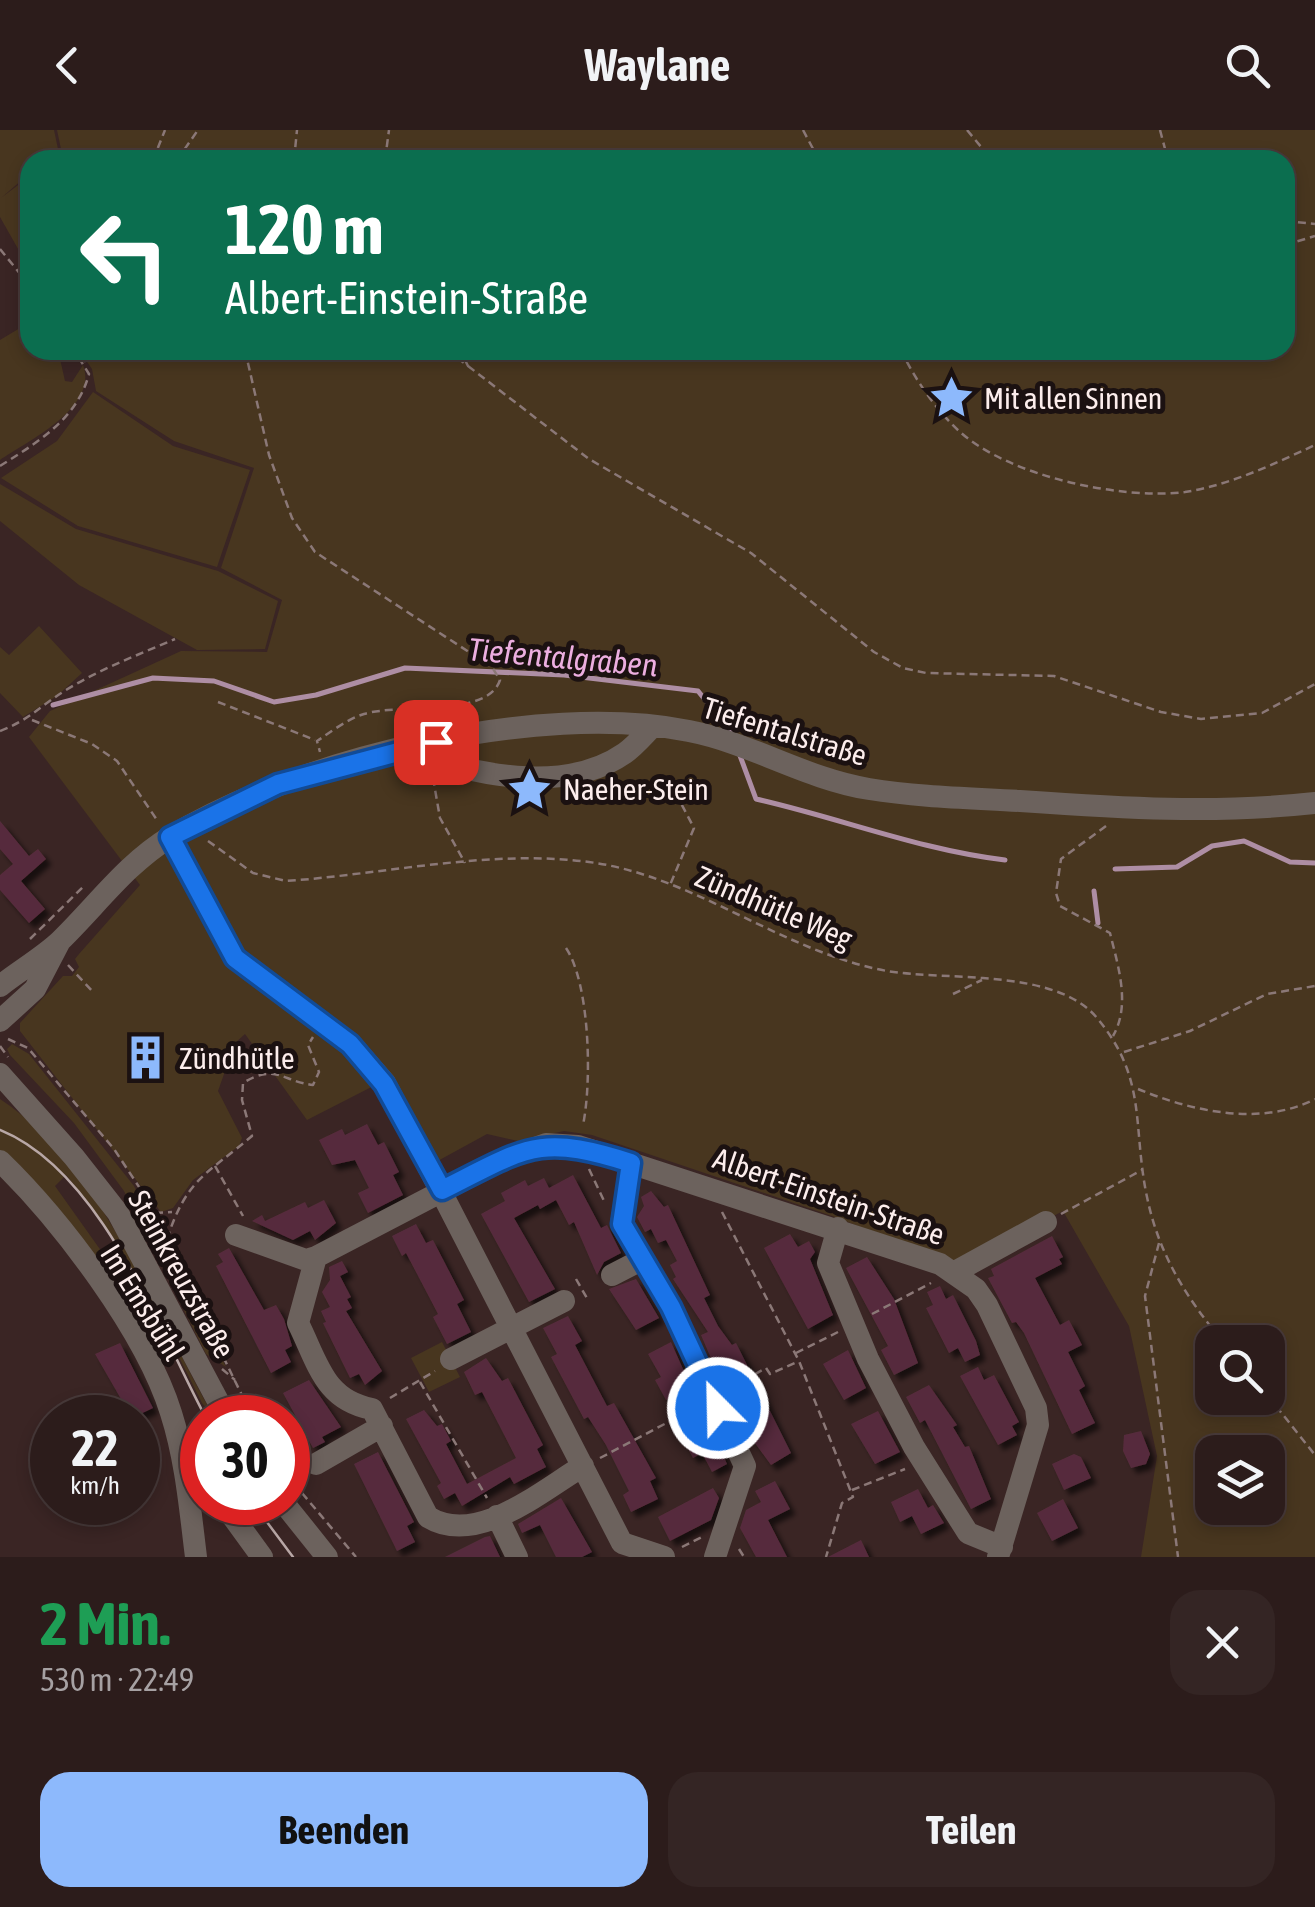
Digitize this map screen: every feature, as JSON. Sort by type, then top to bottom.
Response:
[{"type":"street","name":"Tiefentalstraße","points":[[0,1021],[35,989],[119,877],[164,829],[325,769],[408,748],[536,728],[653,726],[728,742],[833,781],[901,794],[1191,812],[1315,803]]},
{"type":"street","points":[[408,748],[489,775],[580,771],[624,754],[653,726]]},
{"type":"street","points":[[164,829],[235,958],[323,1028],[350,1044],[384,1084],[583,1466],[619,1550],[664,1557]]},
{"type":"street","name":"Tiefentalstraße","points":[[4,980],[62,954]]},
{"type":"street","name":"Steinkreuzstraße","points":[[0,1074],[118,1213],[215,1395]]},
{"type":"street","points":[[0,1088],[22,1098]]},
{"type":"street","name":"Albert-Einstein-Straße","points":[[316,1258],[442,1190],[546,1144],[578,1146],[708,1186],[838,1228],[955,1272],[987,1305],[1036,1408],[1037,1440],[1000,1552]]},
{"type":"street","name":"Im Emsbühl","points":[[0,1161],[106,1290],[162,1389],[180,1438]]},
{"type":"street","points":[[631,1163],[620,1216],[716,1397],[745,1466],[715,1557]]},
{"type":"street","points":[[955,1272],[1046,1222]]},
{"type":"street","points":[[838,1228],[828,1262],[830,1271],[868,1359],[968,1534],[1000,1552]]},
{"type":"street","points":[[236,1235],[306,1260],[316,1258],[298,1323],[334,1394],[349,1405],[372,1408],[381,1415],[428,1517],[458,1528],[496,1516],[583,1466]]},
{"type":"street","points":[[612,1275],[643,1259]]},
{"type":"street","points":[[451,1359],[564,1301]]},
{"type":"street","points":[[316,1464],[381,1415]]},
{"type":"street","points":[[496,1516],[517,1557]]},
{"type":"street","name":"Im Emsbühl","points":[[195,1525],[196,1557]]},
{"type":"street","points":[[239,1525],[262,1557]]},
{"type":"street","points":[[301,1525],[326,1557]]},
{"type":"path","points":[[967,130],[984,150]]},
{"type":"path","points":[[0,249],[20,274]]},
{"type":"path","points":[[0,466],[48,434],[82,398],[89,374],[81,360]]},
{"type":"path","points":[[248,360],[269,455],[292,518],[315,552],[491,668],[500,680],[496,692],[480,703],[392,708],[360,714],[316,741]]},
{"type":"path","points":[[460,360],[589,459],[751,553],[874,652],[903,668],[926,673],[1054,676],[1161,712],[1202,720],[1262,713],[1315,684]]},
{"type":"path","points":[[465,360],[468,366]]},
{"type":"path","points":[[908,360],[959,431],[991,454],[1050,477],[1147,492],[1186,492],[1260,470],[1315,445]]},
{"type":"path","points":[[0,731],[30,719],[64,691],[174,640]]},
{"type":"path","points":[[218,702],[316,741]]},
{"type":"path","points":[[30,719],[92,744],[116,761],[164,829]]},
{"type":"path","points":[[316,741],[325,769]]},
{"type":"path","points":[[436,760],[434,800],[466,864]]},
{"type":"path","points":[[617,797],[647,784],[673,788],[694,828],[670,885]]},
{"type":"path","points":[[1112,823],[1062,859],[1056,893],[1060,906],[1110,933],[1122,999],[1122,1019],[1112,1037]]},
{"type":"path","name":"Zündhütle Weg","points":[[206,838],[253,873],[286,881],[538,858],[592,862],[670,885],[822,954],[888,971],[984,980],[1067,994],[1094,1014],[1112,1037],[1136,1088],[1142,1170],[1159,1242],[1182,1293],[1209,1325]]},
{"type":"path","points":[[566,948],[577,964],[584,1022],[586,1088],[578,1146]]},
{"type":"path","points":[[62,954],[93,992]]},
{"type":"path","points":[[953,994],[984,980]]},
{"type":"path","points":[[1121,1053],[1190,1031],[1266,994],[1315,986]]},
{"type":"path","points":[[167,1240],[175,1211],[194,1184],[252,1136],[242,1100],[243,1083],[260,1073],[282,1073],[298,1083],[314,1085],[318,1072],[308,1045],[323,1028]]},
{"type":"path","points":[[0,1045],[8,1038],[28,1048],[114,1149],[154,1213],[242,1395]]},
{"type":"path","points":[[1136,1088],[1172,1104],[1222,1112],[1266,1113],[1315,1099]]},
{"type":"path","points":[[215,1166],[259,1243]]},
{"type":"path","points":[[1046,1222],[1142,1170]]},
{"type":"path","points":[[708,1186],[795,1353],[854,1498],[842,1503],[826,1557]]},
{"type":"path","points":[[600,1191],[604,1200]]},
{"type":"path","points":[[154,1213],[175,1211]]},
{"type":"path","points":[[1159,1242],[1145,1296],[1178,1557]]},
{"type":"path","points":[[576,1280],[588,1300]]},
{"type":"path","points":[[871,1315],[932,1282]]},
{"type":"path","points":[[795,1353],[828,1337]]},
{"type":"path","points":[[737,1384],[766,1368],[770,1374],[778,1374],[798,1361]]},
{"type":"path","points":[[381,1415],[420,1382],[462,1448],[496,1516]]},
{"type":"path","points":[[583,1466],[716,1397]]},
{"type":"path","points":[[1283,1415],[1315,1455]]},
{"type":"path","points":[[851,1490],[926,1462]]},
{"type":"path","points":[[310,1500],[356,1557]]},
{"type":"shaded area","points":[[0,130],[54,130],[58,149],[20,150],[20,182],[1,198],[20,184],[20,252],[0,217]]},
{"type":"shaded area","points":[[57,130],[1315,130],[1315,1557],[1141,1557],[1157,1456],[1129,1326],[1063,1211],[957,1266],[838,1218],[592,1135],[564,1131],[518,1141],[487,1134],[434,1163],[391,1077],[307,1120],[245,1034],[235,1043],[218,1091],[242,1138],[239,1146],[193,1180],[173,1208],[161,1212],[20,1031],[20,1023],[63,976],[72,976],[79,967],[75,959],[140,885],[29,737],[50,711],[181,651],[267,652],[282,600],[221,568],[254,468],[174,441],[96,391],[92,369],[86,360],[1295,360],[1295,150],[60,150]]},
{"type":"shaded area","points":[[20,328],[20,360],[60,360],[65,381],[72,382],[83,365],[85,380],[71,409],[43,433],[0,460],[0,340]]},
{"type":"shaded area","points":[[93,392],[173,446],[250,470],[217,567],[78,526],[1,478],[57,441]]},
{"type":"shaded area","points":[[0,484],[76,529],[218,571],[278,601],[265,649],[197,650],[79,585],[0,521]]},
{"type":"shaded area","points":[[39,626],[82,673],[57,696],[23,717],[0,693],[0,647],[9,655]]},
{"type":"shaded area","points":[[12,1044],[29,1054],[134,1186],[226,1367],[206,1354],[124,1191],[74,1123],[10,1055],[7,1049]]},
{"type":"shaded area","points":[[0,1099],[36,1128],[97,1202],[202,1395],[198,1395],[124,1256],[66,1175],[55,1186],[114,1269],[147,1333],[139,1337],[0,1152]]},
{"type":"shaded area","points":[[442,1342],[460,1377],[429,1392],[411,1358]]},
{"type":"building","points":[[0,821],[29,856],[38,849],[46,859],[21,881],[45,909],[29,923],[0,890],[0,875],[13,864],[0,849]]},
{"type":"building","points":[[367,1124],[378,1145],[384,1142],[399,1172],[393,1175],[403,1195],[368,1213],[358,1193],[369,1188],[355,1160],[332,1165],[319,1140],[342,1129],[345,1135]]},
{"type":"building","points":[[573,1175],[601,1228],[607,1225],[621,1253],[604,1262],[597,1275],[574,1222],[569,1225],[556,1200],[540,1209],[538,1205],[514,1218],[555,1289],[529,1302],[481,1214],[505,1201],[501,1193],[525,1180],[528,1186],[544,1178],[549,1188]]},
{"type":"building","points":[[651,1191],[664,1207],[668,1205],[710,1295],[704,1298],[718,1326],[732,1345],[736,1343],[791,1453],[771,1465],[744,1428],[749,1425],[737,1405],[746,1400],[732,1373],[725,1378],[710,1356],[701,1335],[708,1332],[673,1279],[676,1277],[670,1265],[677,1261],[666,1240],[658,1243],[651,1229],[645,1232],[637,1217],[644,1206],[641,1197]]},
{"type":"building","points":[[324,1200],[336,1223],[315,1240],[310,1231],[293,1240],[252,1221],[262,1215],[265,1221],[305,1202],[308,1208]]},
{"type":"building","points":[[416,1224],[426,1243],[433,1240],[464,1300],[457,1304],[471,1332],[447,1344],[433,1317],[438,1314],[406,1253],[402,1256],[392,1236]]},
{"type":"building","points":[[790,1234],[798,1247],[809,1241],[815,1252],[810,1259],[833,1315],[808,1329],[764,1248]]},
{"type":"building","points":[[1052,1236],[1063,1257],[1059,1259],[1062,1264],[1035,1278],[1060,1325],[1069,1320],[1082,1345],[1068,1352],[1085,1386],[1079,1390],[1095,1423],[1072,1434],[1024,1333],[1016,1322],[1012,1323],[988,1278],[994,1276],[991,1269]]},
{"type":"building","points":[[229,1248],[264,1310],[276,1305],[284,1319],[292,1346],[285,1350],[291,1362],[271,1373],[216,1266],[223,1262],[218,1254]]},
{"type":"building","points":[[867,1257],[894,1299],[918,1363],[894,1375],[881,1350],[888,1346],[846,1268]]},
{"type":"building","points":[[342,1261],[348,1272],[340,1276],[352,1308],[346,1311],[382,1371],[365,1385],[359,1374],[350,1378],[323,1323],[326,1322],[321,1311],[330,1307],[322,1292],[330,1280],[329,1267]]},
{"type":"building","points":[[636,1279],[659,1318],[636,1330],[609,1289]]},
{"type":"building","points":[[940,1286],[946,1299],[953,1295],[976,1341],[980,1355],[965,1362],[958,1348],[949,1353],[926,1308],[933,1305],[927,1292]]},
{"type":"building","points":[[568,1316],[582,1341],[575,1345],[607,1406],[614,1403],[656,1478],[650,1481],[658,1499],[631,1512],[623,1495],[629,1491],[606,1445],[588,1417],[584,1419],[551,1357],[557,1354],[543,1328]]},
{"type":"building","points":[[671,1342],[691,1387],[666,1400],[655,1380],[661,1377],[648,1354]]},
{"type":"building","points":[[120,1343],[146,1395],[119,1395],[95,1354]]},
{"type":"building","points":[[848,1350],[866,1388],[844,1400],[823,1364]]},
{"type":"building","points":[[486,1358],[502,1381],[508,1378],[543,1445],[537,1449],[546,1467],[514,1484],[510,1477],[462,1506],[455,1493],[444,1499],[437,1486],[441,1483],[406,1419],[424,1410],[437,1426],[442,1424],[451,1441],[446,1444],[467,1484],[516,1458],[482,1392],[475,1395],[464,1372]]},
{"type":"building","points":[[978,1367],[984,1380],[994,1375],[1019,1422],[1012,1426],[1017,1435],[998,1445],[960,1376]]},
{"type":"building","points":[[309,1380],[341,1427],[322,1437],[325,1442],[313,1448],[310,1395],[283,1393]]},
{"type":"building","points":[[929,1385],[957,1425],[953,1427],[965,1447],[969,1446],[991,1499],[971,1509],[925,1420],[920,1423],[906,1397]]},
{"type":"building","points":[[878,1411],[900,1452],[875,1464],[851,1424]]},
{"type":"building","points":[[710,1426],[727,1464],[712,1472],[702,1453],[693,1458],[683,1439]]},
{"type":"building","points":[[1141,1431],[1150,1454],[1146,1464],[1131,1468],[1123,1451],[1124,1435]]},
{"type":"building","points":[[378,1452],[414,1522],[407,1526],[415,1542],[397,1551],[354,1464]]},
{"type":"building","points":[[1074,1454],[1081,1457],[1091,1478],[1064,1490],[1052,1464]]},
{"type":"building","points":[[775,1481],[790,1509],[768,1520],[787,1557],[756,1557],[740,1528],[746,1510],[761,1502],[755,1491]]},
{"type":"building","points":[[713,1488],[719,1498],[711,1520],[670,1541],[658,1517]]},
{"type":"building","points":[[918,1489],[928,1508],[933,1505],[944,1523],[921,1534],[912,1516],[900,1522],[891,1502]]},
{"type":"building","points":[[561,1498],[592,1552],[582,1557],[556,1557],[540,1525],[522,1533],[518,1524]]},
{"type":"building","points":[[1063,1499],[1078,1528],[1052,1541],[1037,1513]]},
{"type":"building","points":[[490,1536],[500,1557],[445,1557],[485,1537]]},
{"type":"building","points":[[861,1540],[869,1557],[828,1557]]},
{"type":"waterway","name":"Tiefentalgraben","points":[[53,705],[153,678],[214,681],[274,702],[316,695],[405,668],[564,675],[698,691],[732,733]]},
{"type":"waterway","name":"Tiefentalgraben","points":[[739,753],[756,799],[942,849],[1005,860]]},
{"type":"waterway","name":"Tiefentalgraben","points":[[1115,869],[1177,867],[1212,846],[1244,841],[1290,862],[1315,863]]},
{"type":"waterway","name":"Tiefentalgraben","points":[[1094,891],[1098,923]]},
{"type":"tram line","points":[[0,1130],[36,1150],[97,1215],[146,1298],[194,1395]]},
{"type":"tram line","points":[[269,1525],[293,1557]]},
{"type":"place","name":"Mit allen Sinnen","points":[[951,398]]},
{"type":"place","name":"Naeher-Stein","points":[[530,789]]},
{"type":"place","name":"Zündhütle","points":[[146,1058]]},
{"type":"route","points":[[436,742],[278,784],[170,837],[235,958],[323,1028],[350,1044],[384,1084],[442,1190],[502,1160],[546,1144],[578,1146],[631,1163],[620,1216],[622,1224],[671,1307],[718,1408]]}]
